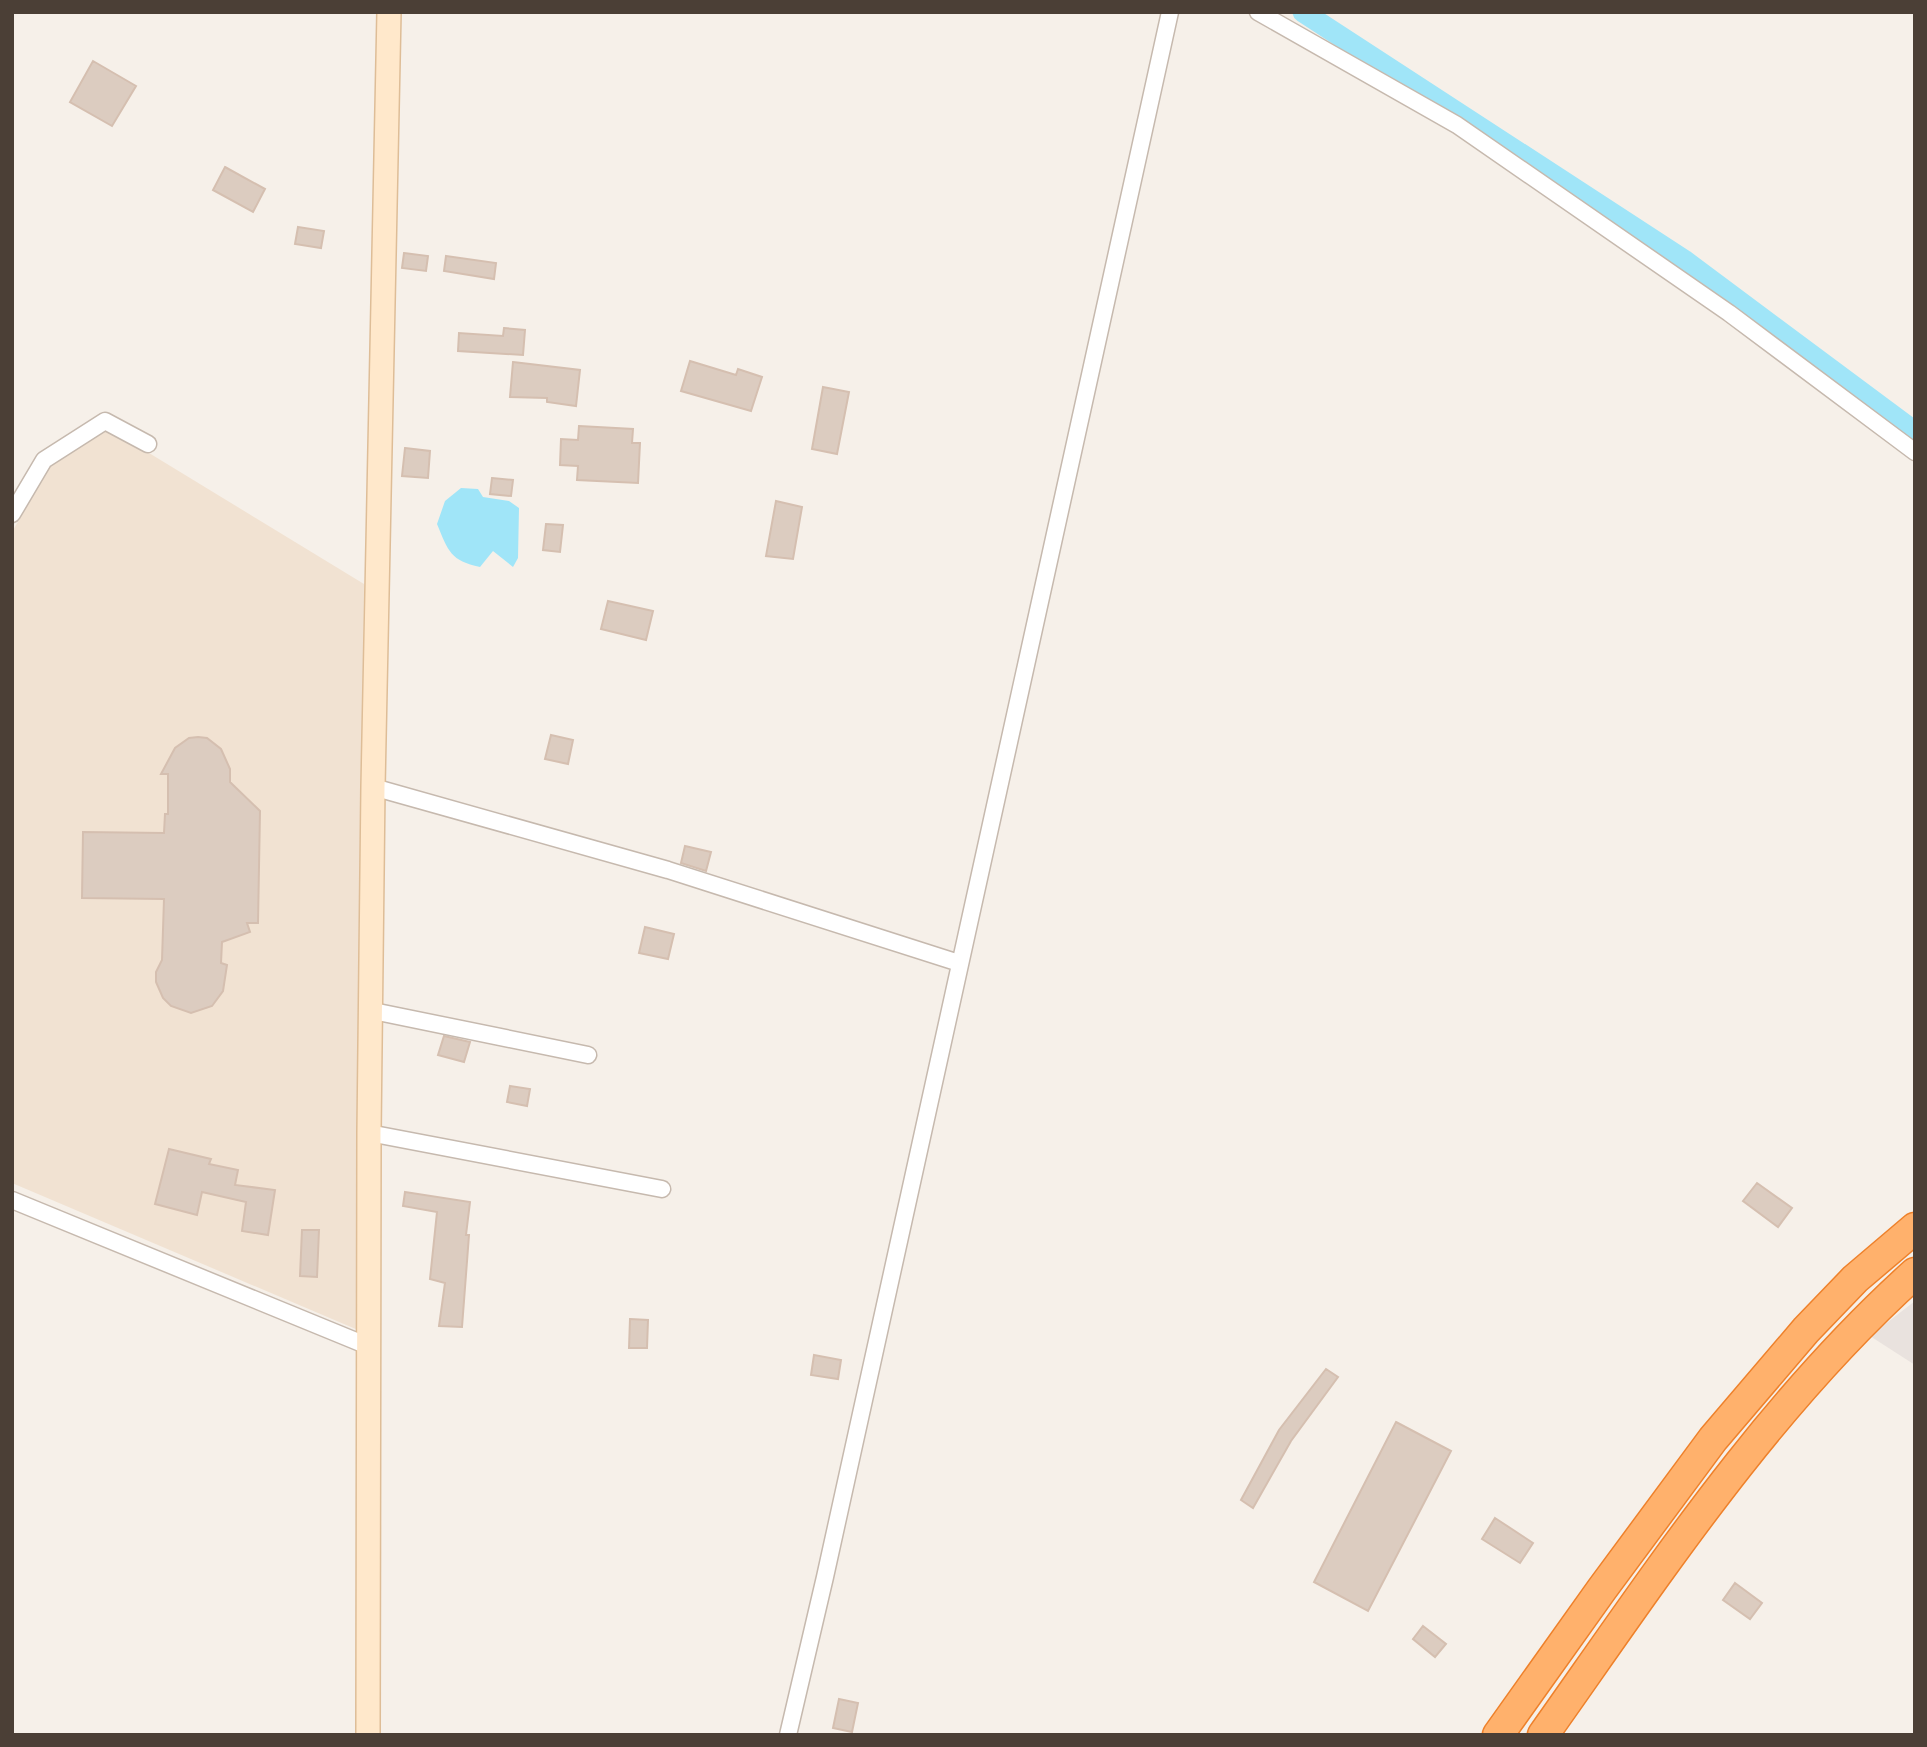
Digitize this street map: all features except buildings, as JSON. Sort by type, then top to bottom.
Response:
[{"type":"highway","points":[[1498,1735],[1713,1439],[1806,1330],[1855,1279],[1915,1228]]},
{"type":"highway","points":[[1543,1735],[1715,1495],[1769,1426],[1816,1370],[1915,1273]]},
{"type":"street","points":[[368,1735],[369,1133],[373,1011],[373,787],[389,12]]},
{"type":"street","points":[[788,1735],[1170,12]]},
{"type":"street","points":[[1258,12],[1457,125],[1728,313],[1915,452]]},
{"type":"street","points":[[12,514],[44,460],[105,421],[148,444]]},
{"type":"street","points":[[373,787],[668,870],[959,963]]},
{"type":"street","points":[[373,1011],[588,1055]]},
{"type":"street","points":[[369,1133],[662,1189]]},
{"type":"street","points":[[12,1200],[368,1346]]},
{"type":"shaded area","points":[[108,428],[364,584],[358,1330],[12,1183],[12,532],[51,464]]},
{"type":"shaded area","points":[[1915,1301],[1915,1365],[1870,1336]]},
{"type":"water","points":[[461,488],[478,489],[483,497],[509,501],[519,508],[518,558],[513,567],[493,551],[480,567],[470,565],[457,558],[448,548],[437,524],[445,501]]},
{"type":"waterway","points":[[1303,12],[1684,260],[1915,432]]}]
